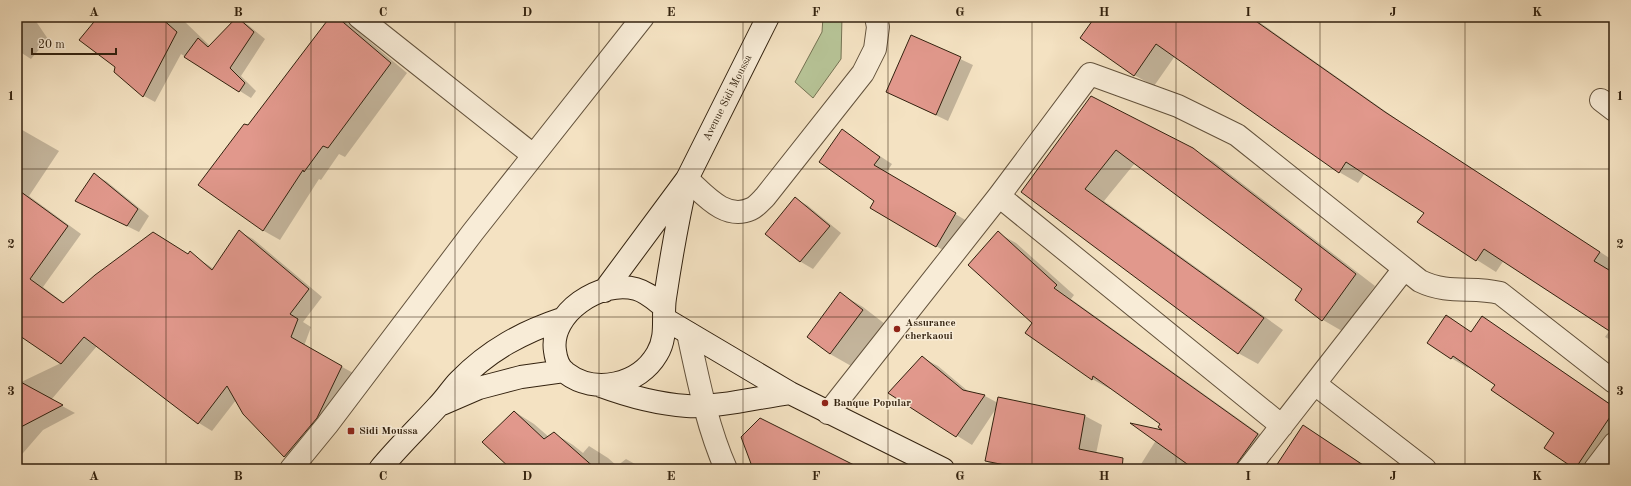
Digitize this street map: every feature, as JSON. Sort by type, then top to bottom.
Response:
[{"type":"street","points":[[359,17],[533,155]]},
{"type":"street","points":[[291,469],[533,155],[643,17]]},
{"type":"street","name":"Avenue Sidi Moussa","points":[[604,291],[687,179],[768,17]]},
{"type":"street","points":[[687,179],[727,211],[738,212],[751,209],[765,197],[863,73],[875,49],[878,27],[876,17]]},
{"type":"street","points":[[828,413],[999,196],[1090,74],[1178,106],[1237,135],[1420,282],[1434,288],[1448,290],[1488,291],[1500,294],[1614,382]]},
{"type":"street","name":"Avenue Sidi Moussa","points":[[665,313],[672,250],[687,179]]},
{"type":"street","points":[[999,196],[1282,426]]},
{"type":"street","points":[[1248,469],[1404,269]]},
{"type":"street","points":[[790,393],[704,406],[687,406],[621,394],[597,385],[585,383],[564,372],[556,359],[554,345],[556,331],[562,319],[575,306],[604,291],[620,287],[636,289],[651,296],[665,313],[688,333],[790,393],[943,469]]},
{"type":"street","points":[[597,385],[615,384],[632,378],[646,368],[658,354],[664,337],[665,313]]},
{"type":"street","points":[[380,469],[439,405],[458,381],[481,360],[500,347],[534,329],[562,319]]},
{"type":"street","points":[[688,333],[704,406],[726,469]]},
{"type":"street","points":[[439,405],[479,388],[521,376],[564,372]]},
{"type":"street","points":[[1315,384],[1425,469]]},
{"type":"street","points":[[1595,469],[1614,444]]},
{"type":"green space","points":[[823,17],[842,17],[841,59],[813,98],[795,82],[822,32]]},
{"type":"building","points":[[98,17],[160,17],[177,32],[143,97],[114,72],[115,67],[79,40]]},
{"type":"building","points":[[237,17],[254,32],[230,68],[245,83],[239,92],[184,57],[198,38],[208,47]]},
{"type":"building","points":[[330,17],[337,17],[391,63],[328,148],[323,146],[304,172],[303,170],[263,231],[198,185],[244,124],[248,125]]},
{"type":"building","points":[[1095,17],[1250,17],[1385,112],[1600,252],[1594,261],[1614,273],[1614,334],[1484,249],[1476,261],[1417,222],[1424,213],[1346,162],[1339,173],[1156,44],[1134,76],[1080,38]]},
{"type":"building","points":[[911,35],[961,57],[936,115],[886,92]]},
{"type":"building","points":[[1091,96],[1193,148],[1356,274],[1322,321],[1295,300],[1302,289],[1116,150],[1085,189],[1264,318],[1238,354],[1021,192]]},
{"type":"building","points":[[842,129],[880,157],[874,165],[956,213],[936,247],[870,208],[874,201],[819,162]]},
{"type":"building","points":[[94,173],[138,209],[127,226],[75,201]]},
{"type":"building","points":[[17,189],[68,226],[30,279],[63,303],[95,275],[153,232],[188,254],[190,251],[212,270],[239,230],[309,289],[290,314],[298,319],[291,337],[342,366],[317,418],[284,457],[243,414],[227,386],[198,424],[84,337],[61,364],[17,334]]},
{"type":"building","points":[[795,197],[830,226],[800,262],[765,234]]},
{"type":"building","points":[[998,231],[1057,285],[1054,288],[1258,434],[1233,469],[1194,469],[1130,423],[1162,430],[1158,427],[1160,424],[1093,376],[1092,380],[1025,333],[1032,323],[968,265]]},
{"type":"building","points":[[840,292],[863,310],[830,354],[807,337]]},
{"type":"building","points":[[1446,315],[1471,332],[1482,316],[1614,407],[1614,411],[1575,469],[1544,448],[1554,433],[1491,390],[1495,385],[1453,356],[1451,359],[1427,343]]},
{"type":"building","points":[[922,356],[963,390],[985,395],[956,437],[888,393]]},
{"type":"building","points":[[17,380],[63,405],[17,429]]},
{"type":"building","points":[[998,397],[1085,415],[1079,449],[1123,458],[1122,469],[1025,469],[985,461]]},
{"type":"building","points":[[514,411],[544,439],[554,432],[596,469],[511,469],[482,442]]},
{"type":"building","points":[[760,418],[862,469],[753,469],[741,437]]},
{"type":"building","points":[[1303,425],[1369,469],[1274,469]]},
{"type":"place","name":"Assurance cherkaoui","points":[[897,329]]},
{"type":"place","name":"Banque Popular","points":[[825,403]]},
{"type":"place","name":"Sidi Moussa","points":[[351,431]]}]
